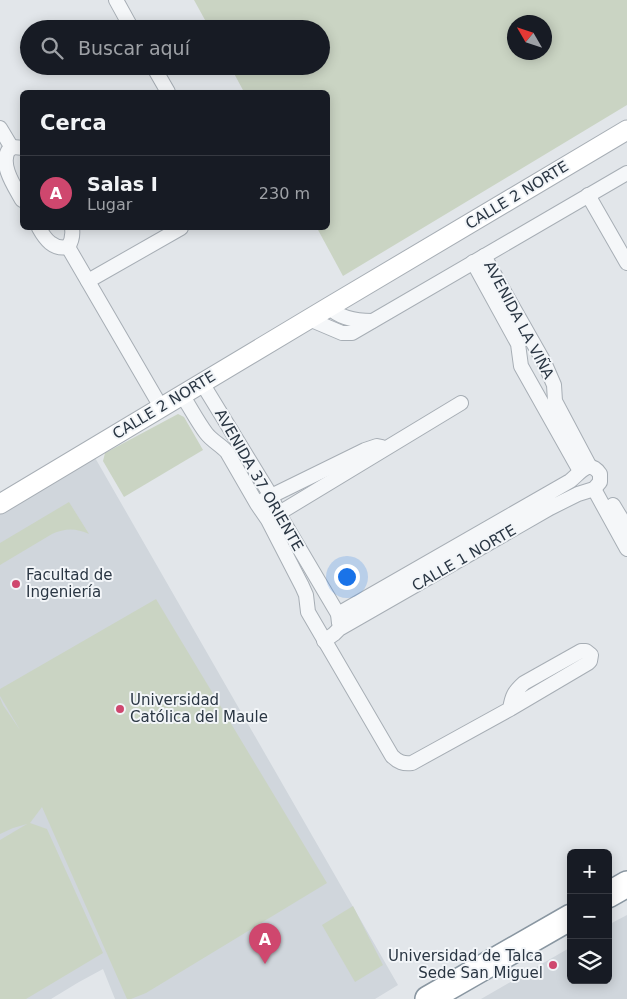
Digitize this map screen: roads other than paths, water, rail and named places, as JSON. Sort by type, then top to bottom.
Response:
[{"type":"highway","points":[[610,894],[627,884]]},
{"type":"highway","points":[[612,910],[627,901]]},
{"type":"highway","points":[[428,999],[567,919]]},
{"type":"highway","points":[[456,999],[567,935]]},
{"type":"main road","name":"CALLE 2 NORTE","points":[[0,504],[627,130]]},
{"type":"street","points":[[116,0],[127,20]]},
{"type":"street","points":[[158,75],[167,90]]},
{"type":"street","points":[[0,128],[17,148],[7,152],[5,159],[6,171],[20,196]]},
{"type":"street","points":[[309,319],[342,333],[352,333],[627,173]]},
{"type":"street","points":[[588,195],[627,263]]},
{"type":"street","points":[[39,230],[49,243],[62,248],[68,246],[71,242],[72,230]]},
{"type":"street","points":[[88,281],[177,230]]},
{"type":"street","points":[[68,246],[161,407]]},
{"type":"street","name":"AVENIDA LA VIÑA","points":[[478,259],[516,340],[520,351],[520,366],[582,471]]},
{"type":"street","name":"AVENIDA LA VIÑA","points":[[478,259],[544,362],[554,385],[555,401],[582,471]]},
{"type":"street","points":[[329,307],[337,313],[351,318],[372,321]]},
{"type":"street","name":"AVENIDA 37 ORIENTE","points":[[202,383],[271,496],[274,517],[306,595],[308,612],[392,756],[400,763],[412,763],[510,709]]},
{"type":"street","name":"AVENIDA 37 ORIENTE","points":[[182,395],[206,433],[227,452],[257,504],[274,517],[315,577],[338,614],[339,629]]},
{"type":"street","points":[[274,517],[461,403]]},
{"type":"street","points":[[257,504],[365,450],[377,446],[390,447]]},
{"type":"street","points":[[582,471],[597,471],[600,478],[595,487],[586,490],[581,488],[578,484],[582,471]]},
{"type":"street","name":"CALLE 1 NORTE","points":[[338,614],[570,481],[582,471]]},
{"type":"street","points":[[595,487],[627,528]]},
{"type":"street","points":[[595,487],[627,549]]},
{"type":"street","name":"CALLE 1 NORTE","points":[[339,629],[550,508],[595,487]]},
{"type":"street","points":[[302,586],[315,577]]},
{"type":"street","points":[[324,641],[339,629]]},
{"type":"street","points":[[581,651],[586,651],[591,655],[588,663],[510,709],[512,697],[524,683],[581,651]]},
{"type":"place","name":"Facultad de Ingeniería","points":[[16,584]]},
{"type":"place","name":"Universidad Católica del Maule","points":[[120,709]]},
{"type":"place","name":"Salas I","points":[[265,964]]},
{"type":"place","name":"Universidad de Talca Sede San Miguel","points":[[553,965]]}]
